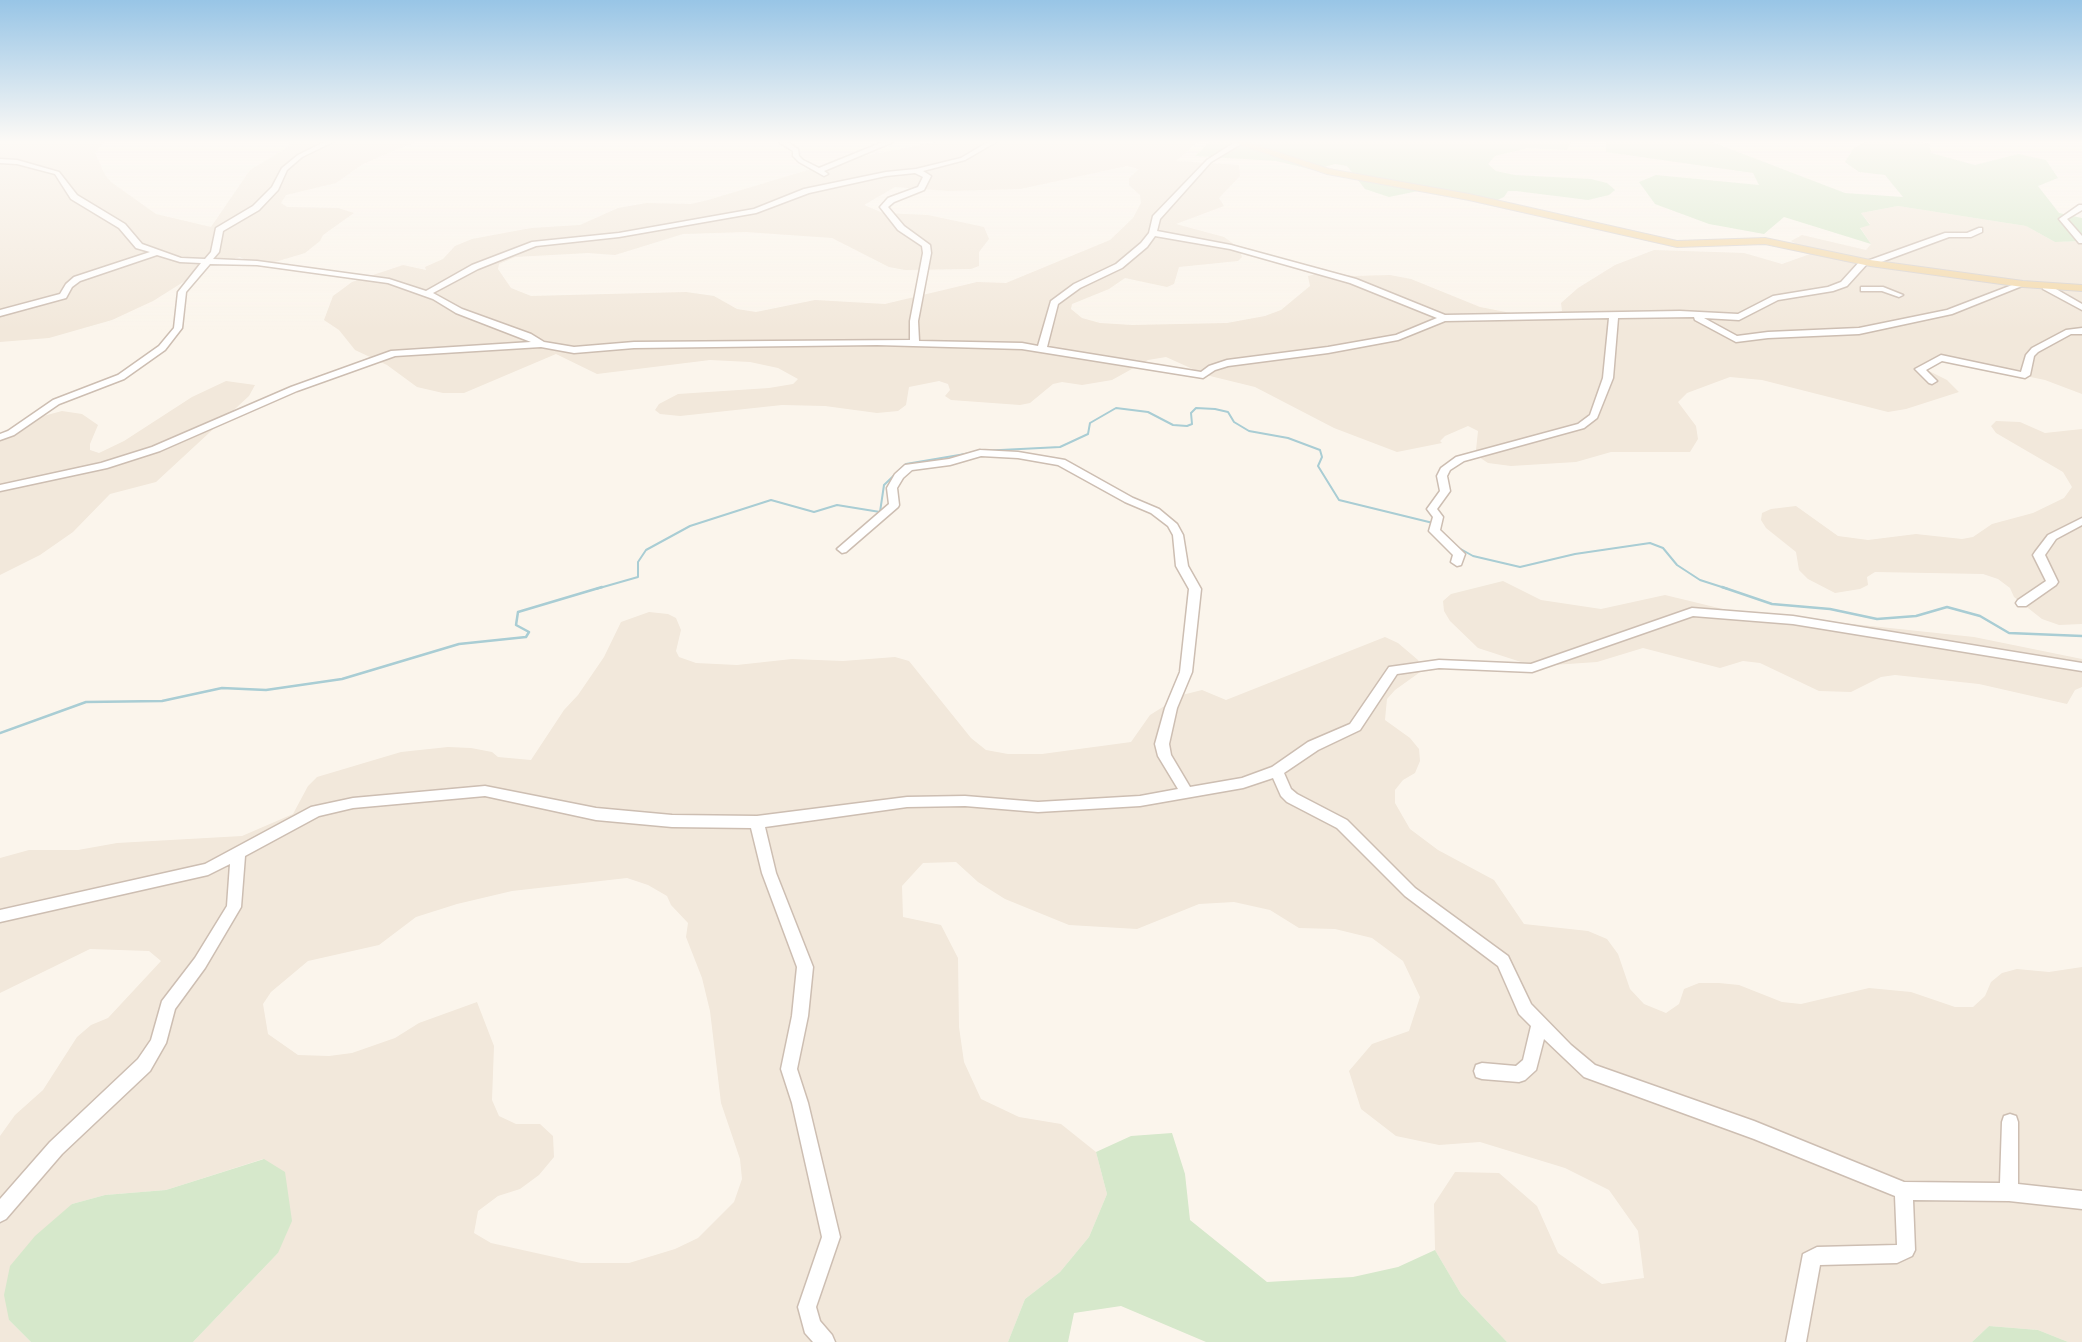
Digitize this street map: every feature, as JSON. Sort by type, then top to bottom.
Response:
[{"type":"main road","points":[[1503,205],[1677,244],[1765,241],[1867,263],[2023,284],[2082,288]]},
{"type":"street","points":[[84,205],[122,226],[139,246],[180,260],[257,263],[389,281],[426,294],[541,344],[574,350],[634,345],[915,344],[1042,348],[1190,376],[1203,375],[1212,368],[1227,363],[1328,350],[1408,335],[1444,318]]},
{"type":"street","points":[[0,437],[11,433],[56,402],[121,377],[147,361],[174,334],[182,292],[215,252],[219,230],[259,205]]},
{"type":"street","points":[[426,294],[475,267],[545,241],[620,235],[756,211],[772,205]]},
{"type":"street","points":[[886,205],[884,207],[901,228],[926,245],[928,253],[914,321],[915,344]]},
{"type":"street","points":[[1042,348],[1055,303],[1077,286],[1119,266],[1153,233],[1156,218],[1168,205]]},
{"type":"street","points":[[2082,207],[2063,219],[2082,242]]},
{"type":"street","points":[[1153,233],[1231,247],[1353,281],[1444,318],[1614,315],[1739,317],[1780,296],[1830,289],[1844,284],[1867,263],[1948,235],[1968,235],[1979,230]]},
{"type":"street","points":[[0,313],[62,296],[77,279],[117,268],[158,251]]},
{"type":"street","points":[[1844,284],[1877,295]]},
{"type":"street","points":[[1695,316],[1737,340],[1768,335],[1859,331],[1949,312],[2023,284]]},
{"type":"street","points":[[2046,286],[2082,307]]},
{"type":"street","points":[[1864,289],[1883,289],[1899,295]]},
{"type":"street","points":[[1457,562],[1460,554],[1434,531],[1438,517],[1432,509],[1445,491],[1442,476],[1446,468],[1460,459],[1581,426],[1594,416],[1608,379],[1614,315]]},
{"type":"street","points":[[1932,381],[1920,369],[1941,358],[2025,375],[2030,355],[2035,350],[2069,332],[2082,331]]},
{"type":"street","points":[[0,488],[103,466],[156,449],[294,389],[394,353],[541,344]]},
{"type":"street","points":[[842,549],[894,505],[892,488],[899,475],[909,467],[950,462],[979,453],[1060,462],[1129,500],[1155,511],[1172,524],[1178,535],[1182,566],[1195,589],[1186,672],[1171,708],[1162,744],[1164,756],[1187,793]]},
{"type":"street","points":[[2022,603],[2052,582],[2039,555],[2052,537],[2082,522]]},
{"type":"street","points":[[0,916],[102,896],[208,869],[316,811],[353,803],[485,791],[596,814],[672,821],[757,822],[907,802],[965,801],[1038,807],[1140,801],[1187,793],[1242,783],[1278,771],[1313,746],[1355,727],[1393,670],[1439,664],[1532,668],[1692,612],[1793,620],[2045,656],[2082,667]]},
{"type":"street","points":[[1278,771],[1286,792],[1292,798],[1342,824],[1410,892],[1503,961],[1522,1005],[1581,1065],[1602,1076],[1754,1130],[1904,1191],[2009,1192],[2082,1200]]},
{"type":"street","points":[[757,822],[769,873],[804,967],[800,1016],[789,1069],[800,1102],[831,1237],[807,1307],[812,1326],[825,1342]]},
{"type":"street","points":[[0,1213],[56,1148],[144,1065],[158,1043],[168,1006],[207,952],[234,907],[238,853]]},
{"type":"street","points":[[1482,1071],[1519,1074],[1530,1064],[1539,1024]]},
{"type":"street","points":[[2009,1192],[2010,1122]]},
{"type":"street","points":[[1796,1342],[1810,1261],[1817,1256],[1896,1254],[1906,1250],[1904,1191]]},
{"type":"shaded area","points":[[0,205],[143,205],[156,214],[211,227],[226,205],[338,208],[354,213],[323,235],[320,241],[305,253],[265,265],[254,264],[240,257],[212,264],[153,301],[112,320],[49,338],[0,342]]},
{"type":"shaded area","points":[[638,205],[865,205],[883,213],[928,215],[984,227],[989,239],[979,252],[979,266],[971,269],[905,270],[889,267],[832,238],[746,232],[683,234],[615,255],[588,253],[515,257],[499,264],[498,269],[511,288],[531,296],[686,292],[714,296],[737,309],[756,312],[815,300],[885,304],[977,282],[1006,283],[1110,240],[1133,218],[1140,205],[1223,205],[1176,224],[1224,237],[1239,248],[1242,257],[1238,261],[1179,267],[1174,284],[1167,287],[1125,278],[1109,289],[1072,304],[1071,309],[1082,318],[1100,323],[1227,323],[1281,310],[1310,286],[1308,276],[1324,272],[1354,276],[1390,275],[1411,279],[1480,307],[1511,313],[1553,313],[1562,311],[1561,303],[1578,288],[1615,265],[1654,250],[1744,253],[1782,264],[1813,253],[1791,241],[1802,235],[1866,250],[1871,244],[1860,227],[1870,224],[1861,213],[1898,206],[2026,226],[2055,242],[2082,241],[2082,394],[2045,380],[1952,361],[1926,365],[1927,370],[1947,380],[1959,392],[1888,412],[1762,380],[1730,377],[1687,393],[1678,402],[1696,426],[1698,439],[1690,452],[1611,452],[1576,462],[1511,466],[1488,463],[1479,457],[1476,450],[1478,431],[1468,426],[1445,436],[1440,441],[1442,443],[1397,452],[1334,428],[1255,387],[1206,375],[1166,357],[1148,360],[1112,380],[1082,385],[1062,382],[1053,384],[1030,403],[1020,405],[951,400],[945,396],[950,390],[948,384],[939,381],[909,387],[906,405],[898,411],[877,413],[825,406],[782,405],[680,416],[660,414],[655,410],[659,404],[678,394],[769,388],[793,384],[798,379],[778,368],[750,362],[710,360],[597,374],[556,354],[464,393],[443,393],[417,387],[387,365],[355,350],[339,330],[324,320],[333,296],[352,282],[403,265],[426,270],[425,267],[443,259],[455,246],[472,239],[531,228],[580,225],[618,208]]},
{"type":"shaded area","points":[[226,381],[255,385],[249,396],[156,482],[110,494],[73,532],[40,555],[0,575],[0,437],[36,418],[62,411],[82,414],[98,425],[90,450],[99,453],[124,441],[192,397]]},
{"type":"shaded area","points":[[1996,421],[2020,422],[2045,433],[2082,429],[2082,624],[2059,625],[2042,619],[2014,597],[2010,588],[1998,579],[1983,574],[1875,572],[1867,577],[1868,585],[1835,593],[1808,579],[1799,570],[1796,552],[1766,528],[1761,520],[1762,513],[1771,509],[1796,506],[1838,536],[1868,540],[1916,534],[1962,539],[1973,537],[1992,524],[2033,513],[2064,498],[2072,487],[2063,472],[1996,433],[1991,426]]},
{"type":"shaded area","points":[[1503,581],[1541,600],[1601,609],[1665,595],[1731,611],[1974,637],[2082,659],[2082,687],[2075,690],[2067,704],[1979,684],[1895,675],[1881,677],[1851,692],[1819,691],[1760,663],[1743,661],[1720,668],[1643,648],[1597,662],[1553,665],[1521,662],[1478,648],[1450,621],[1444,611],[1443,601],[1451,594]]},
{"type":"shaded area","points":[[649,612],[668,614],[676,618],[681,630],[676,651],[679,657],[696,663],[737,665],[792,659],[843,661],[895,657],[909,661],[971,738],[986,750],[1008,754],[1042,754],[1131,742],[1150,715],[1182,695],[1202,690],[1226,700],[1385,637],[1398,643],[1418,660],[1423,670],[1387,699],[1385,720],[1410,738],[1419,749],[1420,761],[1415,773],[1403,780],[1395,790],[1395,803],[1410,829],[1438,850],[1494,880],[1524,924],[1588,931],[1607,939],[1618,954],[1630,989],[1644,1004],[1666,1013],[1679,1004],[1684,989],[1699,983],[1719,983],[1739,985],[1782,1002],[1801,1004],[1869,988],[1911,992],[1955,1007],[1973,1007],[1985,996],[1991,982],[2002,973],[2017,969],[2049,972],[2082,967],[2082,1342],[2068,1342],[2038,1330],[1989,1326],[1972,1342],[1507,1342],[1461,1294],[1435,1250],[1434,1204],[1455,1172],[1499,1173],[1537,1206],[1558,1253],[1602,1284],[1644,1278],[1638,1231],[1609,1190],[1565,1168],[1480,1142],[1439,1145],[1396,1136],[1361,1109],[1349,1071],[1372,1044],[1409,1031],[1420,997],[1403,961],[1372,938],[1335,929],[1299,928],[1270,910],[1234,902],[1199,904],[1137,929],[1069,925],[1005,899],[978,882],[956,862],[923,863],[902,886],[903,917],[941,925],[958,958],[959,1027],[964,1062],[981,1099],[1019,1117],[1061,1124],[1096,1152],[1107,1194],[1089,1237],[1060,1272],[1025,1299],[1008,1342],[193,1342],[278,1253],[263,1159],[166,1190],[105,1195],[72,1204],[9,1320],[31,1342],[0,1342],[0,1136],[15,1115],[43,1090],[77,1037],[91,1025],[108,1018],[161,961],[149,951],[90,949],[0,993],[0,858],[29,850],[78,850],[117,843],[242,836],[293,814],[308,786],[317,777],[401,752],[448,747],[471,748],[492,752],[498,757],[531,760],[604,657],[621,622]],"holes":[[[627,878],[648,885],[667,896],[671,905],[688,923],[686,937],[702,978],[710,1011],[721,1103],[740,1159],[742,1179],[734,1202],[698,1238],[675,1249],[629,1263],[581,1263],[491,1243],[474,1233],[478,1211],[498,1196],[520,1189],[539,1175],[554,1157],[553,1136],[540,1124],[516,1124],[499,1116],[492,1100],[494,1046],[477,1002],[419,1023],[395,1038],[352,1053],[329,1056],[298,1055],[268,1034],[263,1004],[271,992],[308,961],[379,945],[416,917],[512,891]]]},
{"type":"green space","points":[[1657,205],[2052,205],[2059,213],[2082,218],[2082,241],[2055,242],[2026,226],[1898,206],[1861,213],[1870,225],[1860,228],[1871,244],[1784,217],[1764,234],[1709,224]]},
{"type":"green space","points":[[1172,1133],[1185,1174],[1190,1220],[1267,1282],[1353,1277],[1398,1267],[1435,1250],[1461,1294],[1507,1342],[1206,1342],[1121,1306],[1074,1313],[1068,1342],[1008,1342],[1025,1299],[1060,1272],[1089,1237],[1107,1194],[1096,1152],[1131,1136]]},
{"type":"green space","points":[[264,1159],[285,1172],[292,1221],[278,1253],[193,1342],[31,1342],[9,1320],[4,1295],[10,1266],[35,1236],[72,1204],[105,1195],[166,1190]]},
{"type":"green space","points":[[1989,1326],[2038,1330],[2068,1342],[1972,1342]]},
{"type":"waterway","points":[[981,451],[1060,447],[1088,434],[1090,423],[1116,408],[1148,412],[1173,425],[1187,426],[1192,424],[1191,413],[1196,408],[1215,409],[1228,412],[1234,422],[1249,431],[1288,438],[1320,450],[1322,457],[1318,466],[1339,500],[1433,523]]},
{"type":"waterway","points":[[596,589],[638,577],[638,562],[646,550],[690,526],[771,500],[814,512],[837,505],[880,512],[884,485],[906,464],[971,453]]},
{"type":"waterway","points":[[1457,547],[1473,556],[1520,567],[1575,554],[1650,543],[1663,548],[1677,565],[1700,580],[1726,588]]},
{"type":"waterway","points":[[0,733],[86,702],[162,701],[222,688],[266,690],[342,679],[459,644],[526,637],[529,632],[516,625],[518,612],[602,587]]},
{"type":"waterway","points":[[1722,587],[1726,588]]},
{"type":"waterway","points":[[1726,588],[1772,604],[1830,609],[1877,619],[1916,616],[1947,607],[1980,616],[2009,633],[2082,636]]}]
